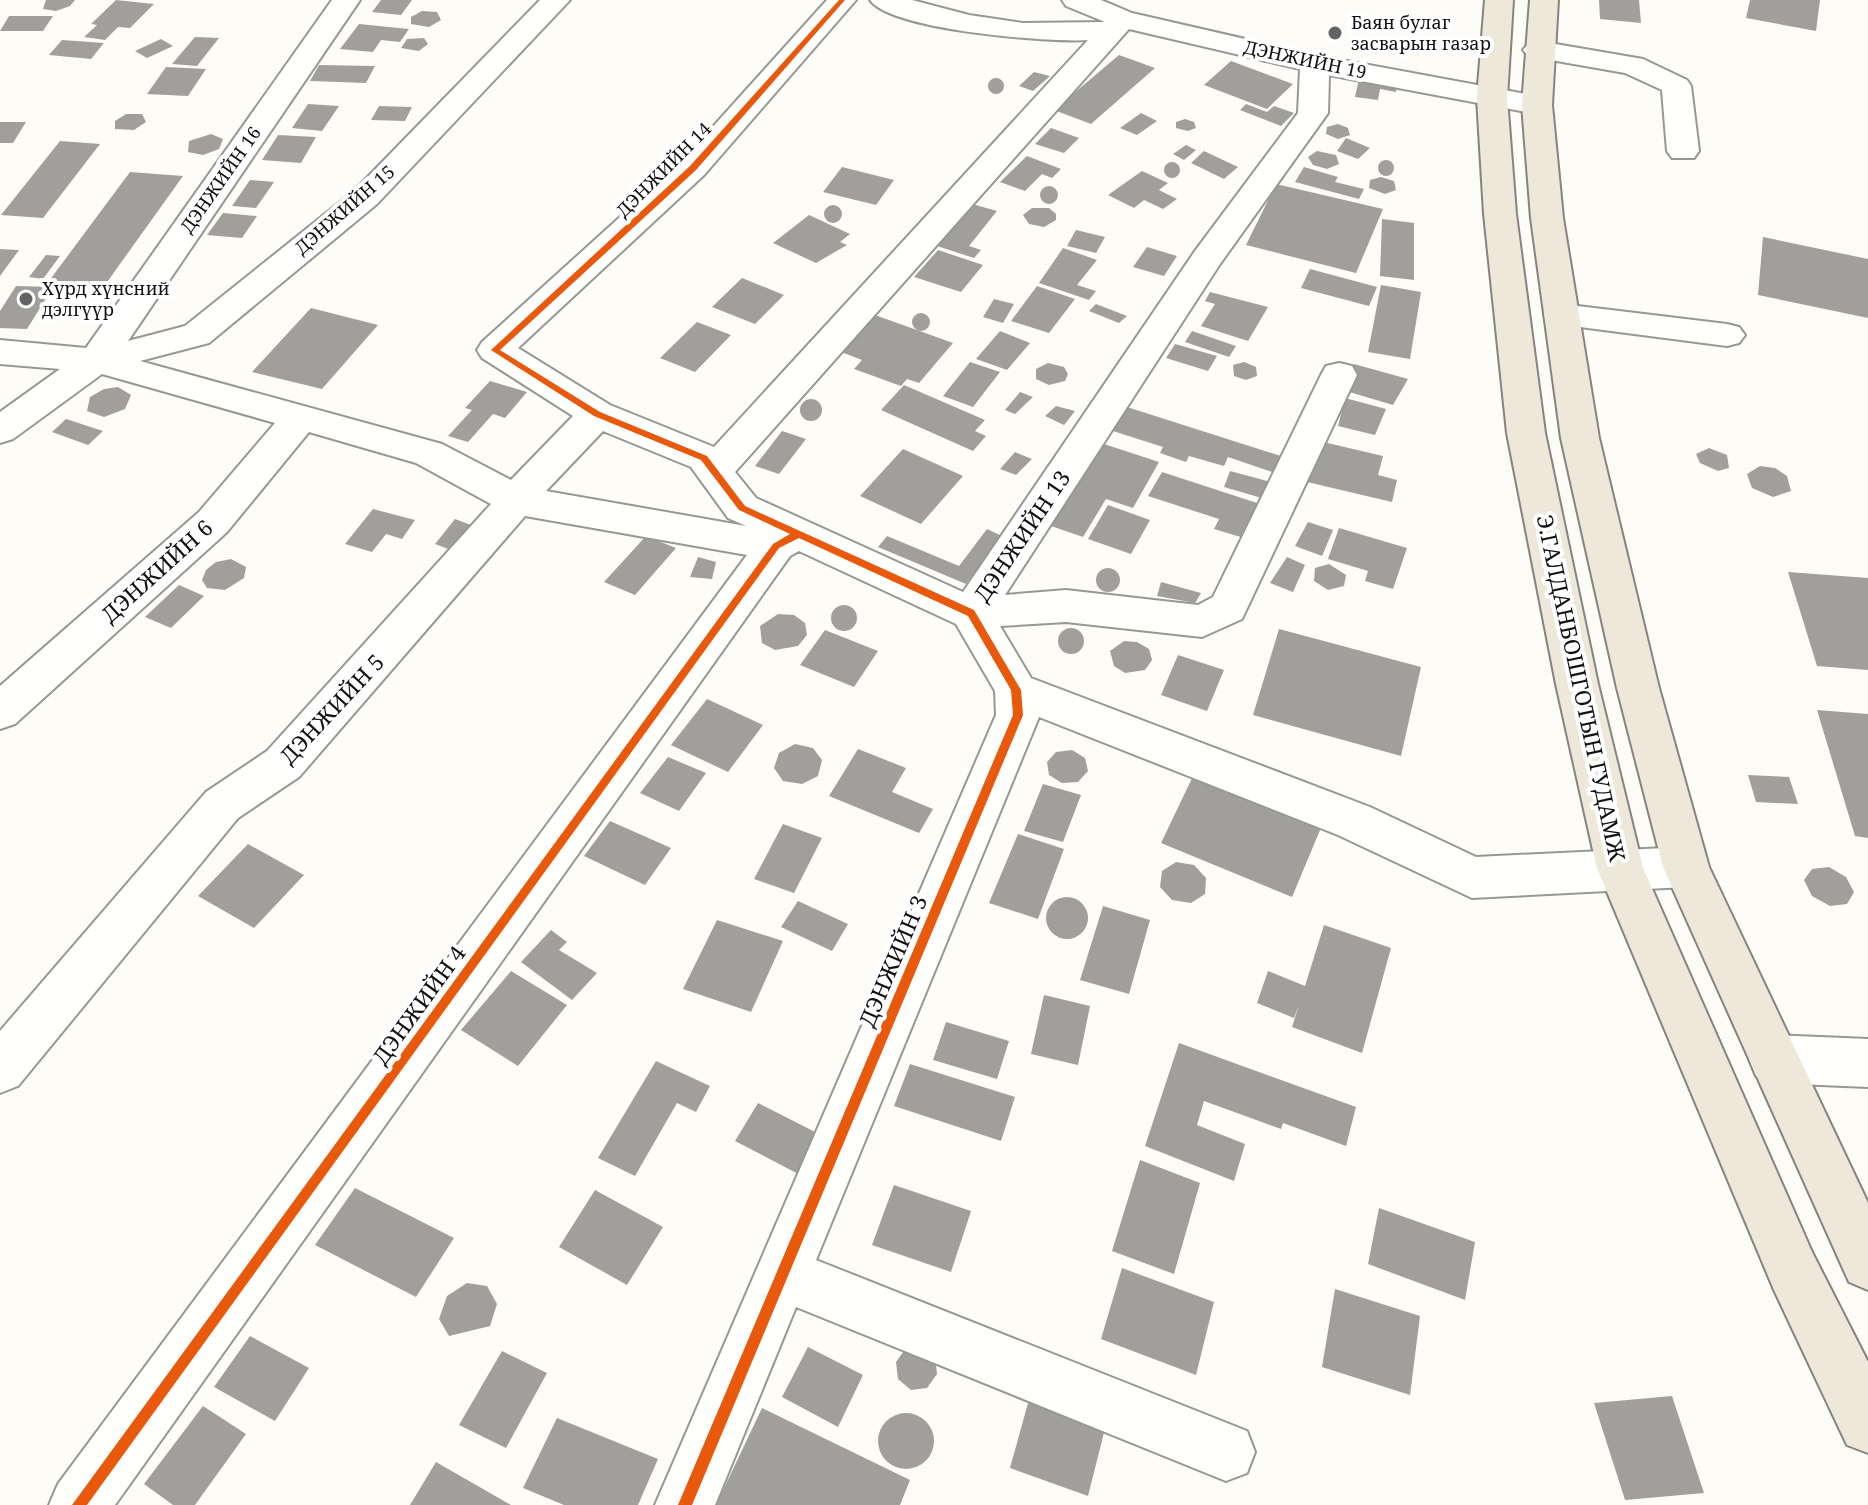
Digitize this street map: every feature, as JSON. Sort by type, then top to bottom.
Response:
[{"type":"main road","name":"Э.ГАЛДАНБОШГОТЫН ГУДАМЖ","points":[[1499,0],[1492,98],[1500,214],[1526,433],[1577,684],[1620,868],[1793,1271],[1868,1424]]},
{"type":"main road","points":[[1544,0],[1538,50],[1537,105],[1547,218],[1580,438],[1638,688],[1686,867],[1868,1263]]},
{"type":"street","name":"ДЭНЖИЙН 16","points":[[96,361],[346,0]]},
{"type":"street","name":"ДЭНЖИЙН 15","points":[[96,361],[197,335],[366,197],[556,0]]},
{"type":"street","name":"ДЭНЖИЙН 14","points":[[597,414],[495,350],[693,168],[842,0]]},
{"type":"street","points":[[884,0],[945,21],[1004,32],[1074,34],[1117,24]]},
{"type":"street","name":"ДЭНЖИЙН 19","points":[[1076,0],[1117,24],[1537,105]]},
{"type":"street","points":[[715,470],[849,326],[1038,108],[1117,24]]},
{"type":"street","points":[[1538,50],[1633,65],[1676,86],[1683,151]]},
{"type":"street","name":"ДЭНЖИЙН 13","points":[[971,613],[1207,258],[1313,113],[1315,64]]},
{"type":"street","points":[[1561,315],[1727,335]]},
{"type":"street","points":[[0,352],[96,361],[429,453],[516,500],[786,541],[971,613],[1016,690],[1354,821],[1472,878],[1686,867]]},
{"type":"street","points":[[0,430],[96,361]]},
{"type":"street","name":"ДЭНЖИЙН 13","points":[[971,613],[1066,606],[1202,621],[1228,608],[1339,375]]},
{"type":"street","points":[[597,414],[692,452],[715,470],[742,508],[786,541]]},
{"type":"street","name":"ДЭНЖИЙН 5","points":[[0,1069],[222,805],[283,764],[442,588],[516,500],[597,414]]},
{"type":"street","name":"ДЭНЖИЙН 6","points":[[0,712],[213,522],[301,417]]},
{"type":"street","name":"ДЭНЖИЙН 4","points":[[79,1505],[786,541]]},
{"type":"street","name":"ДЭНЖИЙН 3","points":[[685,1505],[1018,715],[1016,690]]},
{"type":"street","points":[[1774,1059],[1868,1063]]},
{"type":"street","points":[[782,1274],[1226,1452]]},
{"type":"building","points":[[46,0],[75,0],[70,6],[56,11],[43,9]]},
{"type":"building","points":[[116,0],[154,4],[130,28],[118,27],[105,40],[84,37],[97,25],[91,24]]},
{"type":"building","points":[[381,0],[412,0],[401,15],[372,12]]},
{"type":"building","points":[[1599,0],[1639,0],[1641,23],[1600,19]]},
{"type":"building","points":[[1750,0],[1820,0],[1816,31],[1746,18]]},
{"type":"building","points":[[422,11],[437,12],[441,20],[429,27],[411,24],[411,17]]},
{"type":"building","points":[[9,16],[53,16],[43,31],[0,31]]},
{"type":"building","points":[[359,24],[409,29],[400,42],[381,40],[373,52],[340,49]]},
{"type":"building","points":[[195,37],[219,38],[197,66],[172,64]]},
{"type":"building","points":[[424,38],[428,44],[419,51],[401,48],[407,39]]},
{"type":"building","points":[[161,39],[173,46],[147,58],[135,51]]},
{"type":"building","points":[[62,40],[104,43],[91,59],[49,55]]},
{"type":"building","points":[[1119,55],[1155,68],[1091,124],[1054,110]]},
{"type":"building","points":[[1231,61],[1293,84],[1267,109],[1204,85]]},
{"type":"building","points":[[319,65],[375,66],[366,83],[310,81]]},
{"type":"building","points":[[166,67],[206,69],[188,96],[147,94]]},
{"type":"building","points":[[1034,72],[1050,76],[1033,91],[1019,86]]},
{"type":"building","points":[[996,78],[1002,80],[1002,92],[996,94],[990,92],[988,86],[990,80]]},
{"type":"building","points":[[1359,79],[1397,84],[1396,92],[1380,89],[1378,100],[1355,97]]},
{"type":"building","points":[[308,104],[339,106],[322,131],[292,128]]},
{"type":"building","points":[[1246,104],[1267,112],[1274,106],[1294,113],[1281,126],[1240,110]]},
{"type":"building","points":[[379,106],[412,107],[405,121],[371,120]]},
{"type":"building","points":[[1141,113],[1157,121],[1137,135],[1120,128]]},
{"type":"building","points":[[126,114],[142,114],[146,122],[134,130],[115,129],[115,121]]},
{"type":"building","points":[[1185,119],[1194,122],[1196,128],[1188,131],[1176,128],[1176,122]]},
{"type":"building","points":[[0,122],[26,122],[13,143],[0,143]]},
{"type":"building","points":[[1338,124],[1348,128],[1350,135],[1338,139],[1326,134],[1327,127]]},
{"type":"building","points":[[1051,128],[1079,138],[1064,153],[1035,144]]},
{"type":"building","points":[[211,134],[223,139],[219,149],[203,155],[188,152],[189,141]]},
{"type":"building","points":[[278,135],[316,137],[301,163],[262,160]]},
{"type":"building","points":[[1346,138],[1370,148],[1358,159],[1337,151]]},
{"type":"building","points":[[60,141],[100,144],[43,218],[1,215]]},
{"type":"building","points":[[1186,145],[1196,150],[1184,160],[1173,154]]},
{"type":"building","points":[[1204,151],[1238,167],[1224,179],[1191,163]]},
{"type":"building","points":[[1317,151],[1336,155],[1339,164],[1327,169],[1313,165],[1308,157]]},
{"type":"building","points":[[1027,156],[1061,169],[1052,178],[1042,174],[1025,191],[1000,182]]},
{"type":"building","points":[[1386,160],[1392,162],[1392,174],[1386,176],[1380,174],[1378,168],[1380,162]]},
{"type":"building","points":[[1169,162],[1175,162],[1180,170],[1178,176],[1169,178],[1164,173],[1164,167]]},
{"type":"building","points":[[842,167],[894,180],[876,205],[823,192]]},
{"type":"building","points":[[1304,167],[1338,177],[1335,182],[1364,189],[1359,199],[1295,182]]},
{"type":"building","points":[[1142,171],[1168,183],[1159,190],[1177,199],[1163,209],[1144,200],[1134,208],[1108,195]]},
{"type":"building","points":[[130,172],[183,176],[105,285],[49,281]]},
{"type":"building","points":[[1381,177],[1394,181],[1396,190],[1385,194],[1369,188],[1370,180]]},
{"type":"building","points":[[250,180],[274,182],[256,208],[232,206]]},
{"type":"building","points":[[1276,184],[1383,209],[1356,273],[1246,245]]},
{"type":"building","points":[[1045,186],[1053,186],[1058,195],[1056,202],[1045,204],[1040,199],[1040,191]]},
{"type":"building","points":[[972,204],[997,211],[969,246],[981,250],[974,258],[937,246]]},
{"type":"building","points":[[833,205],[842,214],[833,223],[824,214]]},
{"type":"building","points":[[1032,208],[1049,208],[1056,214],[1056,220],[1044,227],[1029,224],[1023,215]]},
{"type":"building","points":[[223,213],[257,216],[242,238],[207,235]]},
{"type":"building","points":[[809,215],[850,234],[840,242],[847,245],[816,263],[773,243]]},
{"type":"building","points":[[1382,219],[1414,223],[1414,280],[1380,276]]},
{"type":"building","points":[[1076,230],[1105,237],[1096,253],[1067,246]]},
{"type":"building","points":[[1763,237],[1868,259],[1868,318],[1758,295]]},
{"type":"building","points":[[1147,247],[1177,256],[1164,276],[1133,267]]},
{"type":"building","points":[[1063,248],[1097,260],[1077,285],[1096,291],[1089,300],[1039,283]]},
{"type":"building","points":[[0,249],[19,250],[0,276]]},
{"type":"building","points":[[938,250],[983,265],[961,292],[914,277]]},
{"type":"building","points":[[46,255],[60,256],[43,279],[29,277]]},
{"type":"building","points":[[1310,269],[1377,287],[1369,306],[1301,288]]},
{"type":"building","points":[[742,278],[784,295],[755,324],[712,307]]},
{"type":"building","points":[[1381,285],[1421,292],[1410,359],[1368,352]]},
{"type":"building","name":"Хүрд хүнсний дэлгүүр","points":[[16,286],[53,287],[27,329],[0,328],[0,311]]},
{"type":"building","points":[[1037,286],[1075,299],[1049,333],[1011,321]]},
{"type":"building","points":[[1210,292],[1268,307],[1248,341],[1201,326],[1215,304],[1205,301]]},
{"type":"building","points":[[994,299],[1014,304],[1003,323],[983,317]]},
{"type":"building","points":[[1096,304],[1127,316],[1119,323],[1089,311]]},
{"type":"building","points":[[311,308],[378,325],[322,389],[252,372]]},
{"type":"building","points":[[917,313],[925,313],[930,322],[928,329],[917,331],[912,326],[912,318]]},
{"type":"building","points":[[875,315],[953,343],[919,383],[907,379],[901,386],[854,369],[862,360],[841,352]]},
{"type":"building","points":[[697,322],[731,335],[695,372],[660,358]]},
{"type":"building","points":[[1000,331],[1030,343],[1007,370],[976,359]]},
{"type":"building","points":[[1192,331],[1236,346],[1229,357],[1185,342]]},
{"type":"building","points":[[1175,344],[1217,356],[1208,371],[1166,358]]},
{"type":"building","points":[[970,362],[1000,372],[973,407],[943,396]]},
{"type":"building","points":[[1244,362],[1256,367],[1257,376],[1246,380],[1234,376],[1233,365]]},
{"type":"building","points":[[1048,363],[1064,367],[1068,374],[1065,381],[1049,385],[1036,379],[1036,369]]},
{"type":"building","points":[[1354,364],[1408,379],[1393,405],[1346,391]]},
{"type":"building","points":[[490,381],[527,392],[505,418],[493,414],[468,442],[448,436],[472,410],[465,408]]},
{"type":"building","points":[[904,385],[985,420],[975,431],[986,436],[973,451],[881,410]]},
{"type":"building","points":[[118,387],[131,395],[125,409],[104,417],[87,411],[90,397],[104,389]]},
{"type":"building","points":[[1020,392],[1033,397],[1015,414],[1005,410]]},
{"type":"building","points":[[1345,398],[1386,409],[1375,435],[1338,426]]},
{"type":"building","points":[[811,399],[819,402],[822,410],[819,418],[811,421],[803,418],[800,410],[803,402]]},
{"type":"building","points":[[1056,406],[1075,411],[1064,425],[1045,416]]},
{"type":"building","points":[[1127,407],[1287,458],[1278,474],[1228,457],[1224,466],[1189,456],[1186,462],[1160,453],[1163,447],[1113,431]]},
{"type":"building","points":[[66,419],[103,431],[88,445],[52,432]]},
{"type":"building","points":[[782,431],[806,439],[779,474],[755,466]]},
{"type":"building","points":[[1319,441],[1383,456],[1378,475],[1397,480],[1392,502],[1307,482]]},
{"type":"building","points":[[1101,443],[1159,462],[1133,508],[1106,499],[1083,537],[1051,526]]},
{"type":"building","points":[[1709,448],[1727,455],[1729,468],[1718,471],[1700,463],[1696,454]]},
{"type":"building","points":[[903,449],[963,476],[921,524],[860,496]]},
{"type":"building","points":[[1015,452],[1032,459],[1016,475],[1000,469]]},
{"type":"building","points":[[1760,466],[1775,468],[1787,476],[1791,491],[1773,497],[1752,488],[1747,474]]},
{"type":"building","points":[[1230,471],[1271,482],[1265,499],[1224,487]]},
{"type":"building","points":[[1162,472],[1260,504],[1244,538],[1214,529],[1219,519],[1148,496]]},
{"type":"building","points":[[1108,505],[1150,520],[1131,554],[1088,539]]},
{"type":"building","points":[[373,509],[415,520],[402,539],[386,534],[372,552],[345,544]]},
{"type":"building","points":[[455,519],[471,525],[451,550],[435,544]]},
{"type":"building","points":[[1308,522],[1333,530],[1322,556],[1295,546]]},
{"type":"building","points":[[1339,528],[1407,548],[1393,589],[1365,581],[1368,571],[1328,559]]},
{"type":"building","points":[[987,529],[1002,536],[966,584],[878,547],[887,536],[959,566]]},
{"type":"building","points":[[646,536],[676,548],[635,595],[604,582]]},
{"type":"building","points":[[698,557],[716,562],[712,579],[690,577]]},
{"type":"building","points":[[1287,557],[1305,565],[1293,592],[1270,583]]},
{"type":"building","points":[[231,559],[246,567],[244,578],[225,590],[207,588],[202,580],[206,570],[216,562]]},
{"type":"building","points":[[1329,564],[1346,575],[1344,586],[1328,590],[1314,581],[1315,568]]},
{"type":"building","points":[[1108,568],[1116,572],[1120,580],[1116,588],[1108,592],[1100,588],[1096,580],[1100,572]]},
{"type":"building","points":[[1788,572],[1868,578],[1868,670],[1817,666]]},
{"type":"building","points":[[1161,582],[1201,593],[1195,603],[1157,596]]},
{"type":"building","points":[[179,585],[204,596],[171,628],[145,617]]},
{"type":"building","points":[[844,605],[853,609],[857,618],[853,627],[844,631],[835,627],[831,618],[835,609]]},
{"type":"building","points":[[778,614],[794,615],[805,623],[807,635],[798,646],[775,650],[762,643],[760,626]]},
{"type":"building","points":[[1071,628],[1080,632],[1084,641],[1080,650],[1071,654],[1062,650],[1058,641],[1062,632]]},
{"type":"building","points":[[1279,629],[1421,667],[1401,756],[1253,715]]},
{"type":"building","points":[[825,630],[878,651],[854,687],[800,665]]},
{"type":"building","points":[[1124,641],[1137,642],[1149,649],[1152,660],[1145,670],[1125,673],[1114,666],[1110,651]]},
{"type":"building","points":[[1178,655],[1224,670],[1207,711],[1161,695]]},
{"type":"building","points":[[707,699],[763,725],[728,772],[671,745]]},
{"type":"building","points":[[1817,710],[1868,714],[1868,838],[1855,836]]},
{"type":"building","points":[[795,744],[813,748],[822,760],[818,776],[802,784],[783,781],[774,768],[779,753]]},
{"type":"building","points":[[858,749],[906,768],[892,792],[933,809],[919,833],[829,796]]},
{"type":"building","points":[[1072,750],[1085,758],[1088,771],[1078,782],[1062,783],[1049,775],[1047,762],[1056,752]]},
{"type":"building","points":[[668,757],[706,773],[679,811],[640,793]]},
{"type":"building","points":[[1195,772],[1323,823],[1292,897],[1161,843]]},
{"type":"building","points":[[1748,775],[1789,777],[1798,804],[1756,802]]},
{"type":"building","points":[[1043,784],[1081,795],[1063,842],[1024,831]]},
{"type":"building","points":[[610,821],[671,848],[645,885],[584,856]]},
{"type":"building","points":[[783,824],[822,838],[794,893],[754,879]]},
{"type":"building","points":[[1018,834],[1064,849],[1038,919],[989,903]]},
{"type":"building","points":[[248,844],[304,875],[254,928],[198,896]]},
{"type":"building","points":[[1176,862],[1194,865],[1206,878],[1205,894],[1191,903],[1172,900],[1160,887],[1162,871]]},
{"type":"building","points":[[1829,867],[1846,877],[1854,892],[1847,904],[1830,906],[1812,896],[1804,880],[1812,869]]},
{"type":"building","points":[[1067,897],[1082,903],[1088,918],[1082,933],[1067,939],[1052,933],[1046,918],[1052,903]]},
{"type":"building","points":[[798,901],[848,924],[832,951],[781,927]]},
{"type":"building","points":[[1103,906],[1150,920],[1129,994],[1080,980]]},
{"type":"building","points":[[717,920],[783,941],[751,1012],[683,989]]},
{"type":"building","points":[[1324,925],[1391,948],[1362,1053],[1292,1027],[1299,1005],[1294,1018],[1257,1003],[1268,971],[1305,986]]},
{"type":"building","points":[[551,930],[567,942],[559,950],[597,973],[572,1000],[521,962]]},
{"type":"building","points":[[511,971],[567,1005],[518,1066],[461,1030]]},
{"type":"building","points":[[1044,995],[1090,1006],[1078,1065],[1031,1054]]},
{"type":"building","points":[[946,1022],[1009,1041],[997,1079],[933,1060]]},
{"type":"building","points":[[1179,1043],[1356,1107],[1346,1146],[1283,1123],[1281,1129],[1204,1101],[1197,1125],[1245,1144],[1234,1181],[1145,1146]]},
{"type":"building","points":[[656,1061],[710,1086],[696,1112],[677,1103],[635,1176],[598,1158]]},
{"type":"building","points":[[910,1064],[1015,1097],[1001,1141],[894,1106]]},
{"type":"building","points":[[758,1103],[829,1139],[806,1178],[735,1141]]},
{"type":"building","points":[[1140,1160],[1200,1183],[1174,1274],[1112,1251]]},
{"type":"building","points":[[894,1185],[971,1211],[951,1272],[872,1245]]},
{"type":"building","points":[[355,1188],[454,1238],[416,1297],[315,1245]]},
{"type":"building","points":[[595,1190],[663,1227],[627,1285],[559,1247]]},
{"type":"building","points":[[1379,1208],[1475,1242],[1465,1300],[1368,1264]]},
{"type":"building","points":[[1122,1268],[1214,1302],[1196,1375],[1101,1339]]},
{"type":"building","points":[[467,1283],[487,1286],[497,1304],[490,1326],[449,1336],[439,1319],[447,1296]]},
{"type":"building","points":[[1335,1289],[1420,1316],[1410,1395],[1322,1367]]},
{"type":"building","points":[[250,1336],[309,1368],[275,1421],[214,1387]]},
{"type":"building","points":[[808,1347],[863,1375],[838,1427],[782,1397]]},
{"type":"building","points":[[906,1348],[935,1357],[937,1374],[927,1388],[911,1390],[898,1379],[896,1362]]},
{"type":"building","points":[[502,1351],[547,1373],[506,1448],[459,1425]]},
{"type":"building","points":[[1033,1385],[1109,1413],[1088,1496],[1010,1468]]},
{"type":"building","points":[[1672,1396],[1704,1493],[1625,1500],[1594,1403]]},
{"type":"building","points":[[203,1406],[246,1434],[195,1505],[173,1505],[144,1484]]},
{"type":"building","points":[[762,1408],[910,1480],[900,1505],[716,1505]]},
{"type":"building","points":[[906,1413],[926,1421],[934,1441],[926,1461],[906,1469],[886,1461],[878,1441],[886,1421]]},
{"type":"building","points":[[557,1418],[658,1459],[638,1505],[564,1505],[523,1488]]},
{"type":"building","points":[[436,1462],[511,1505],[410,1505]]},
{"type":"cycle path","points":[[685,1505],[1018,715],[1016,690],[971,613],[742,508],[704,458],[597,414],[495,350],[693,168],[842,0]]},
{"type":"cycle path","points":[[79,1505],[776,546],[796,535]]},
{"type":"place","name":"Баян булаг засварын газар","points":[[1335,33]]},
{"type":"place","name":"Хүрд хүнсний дэлгүүр","points":[[26,299]]}]
